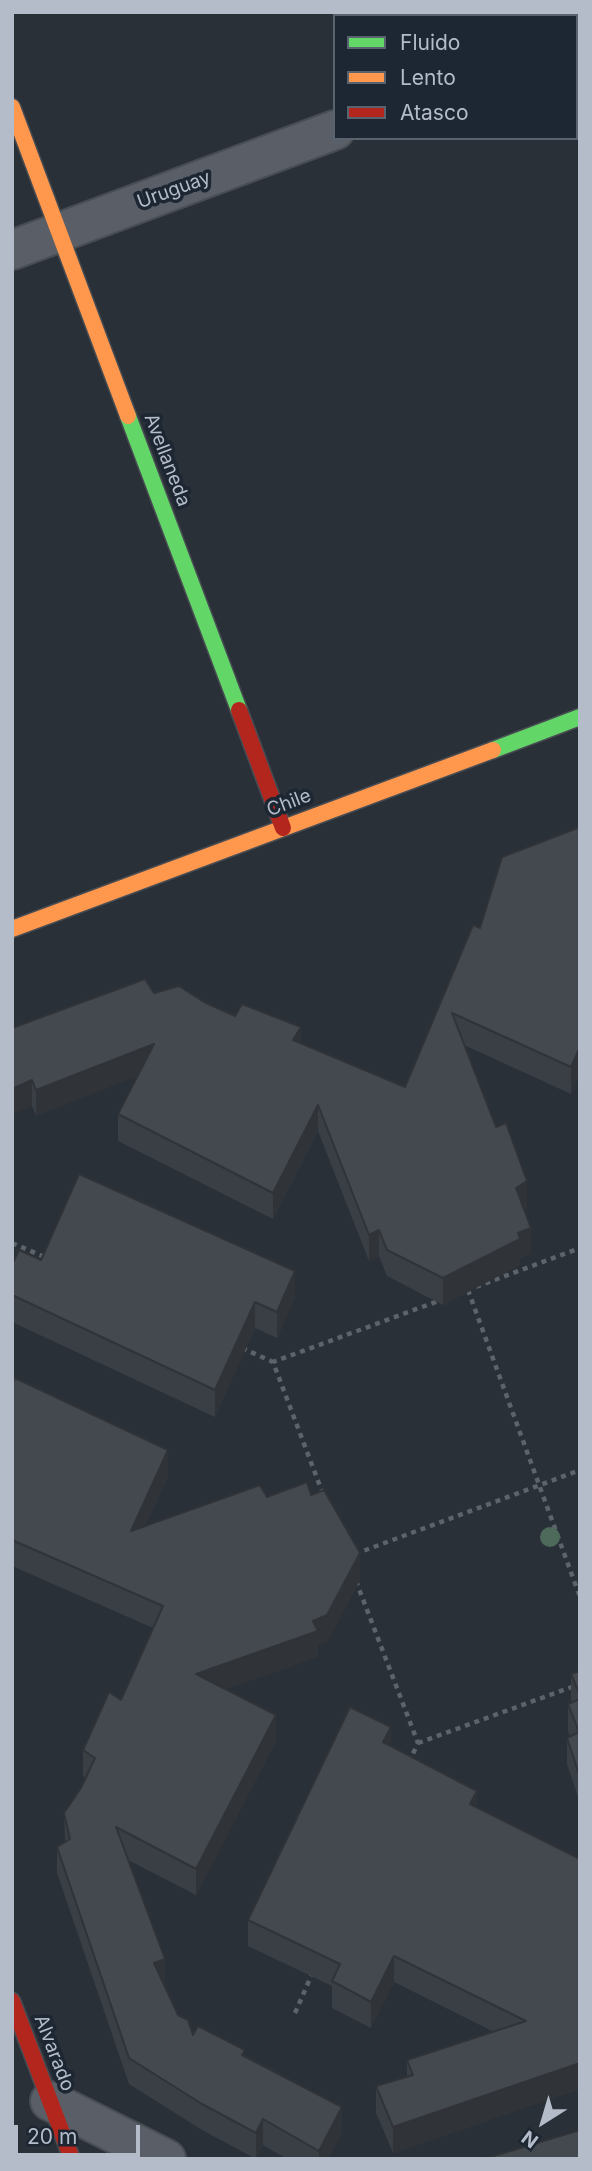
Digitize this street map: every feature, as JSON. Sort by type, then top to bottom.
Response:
[{"type":"street","name":"Avellaneda","points":[[12,107],[283,828]]},
{"type":"street","name":"Uruguay","points":[[12,250],[333,131]]},
{"type":"street","name":"Chile","points":[[12,929],[580,717]]},
{"type":"street","name":"Alvarado","points":[[12,2001],[72,2159]]},
{"type":"street","points":[[50,2101],[166,2159]]},
{"type":"path","points":[[12,1243],[50,1260]]},
{"type":"path","points":[[456,1295],[580,1248]]},
{"type":"path","points":[[468,1290],[580,1597]]},
{"type":"path","points":[[273,1362],[442,1299]]},
{"type":"path","points":[[236,1345],[273,1362],[328,1505]]},
{"type":"path","points":[[347,1557],[580,1470]]},
{"type":"path","points":[[352,1570],[418,1743],[407,1768]]},
{"type":"path","points":[[418,1743],[580,1684]]},
{"type":"path","points":[[295,2013],[317,1964]]},
{"type":"building","points":[[580,827],[580,1047],[571,1067],[452,1013],[496,1127],[506,1123],[527,1181],[516,1188],[531,1228],[518,1233],[520,1239],[443,1278],[387,1250],[379,1230],[369,1235],[318,1105],[273,1193],[118,1114],[154,1044],[36,1090],[32,1080],[12,1089],[12,1028],[145,979],[154,993],[179,986],[204,1002],[235,1016],[242,1004],[301,1027],[293,1040],[405,1087],[473,925],[480,928],[502,857]]},
{"type":"building","points":[[79,1174],[295,1271],[277,1312],[255,1302],[215,1390],[12,1295],[12,1265],[19,1250],[41,1260]]},
{"type":"building","points":[[15,1378],[168,1450],[131,1531],[260,1485],[267,1497],[307,1482],[311,1495],[324,1490],[360,1553],[327,1615],[313,1621],[318,1631],[196,1674],[276,1715],[196,1869],[116,1827],[165,1959],[154,1963],[178,2015],[188,2020],[193,2035],[198,2026],[245,2050],[242,2055],[342,2107],[319,2151],[263,2119],[256,2133],[202,2104],[129,2058],[57,1847],[70,1839],[64,1813],[81,1788],[95,1758],[83,1750],[109,1692],[121,1700],[163,1606],[12,1540],[12,1384]]},
{"type":"building","points":[[580,1671],[580,1695],[571,1674]]},
{"type":"building","points":[[580,1699],[580,1777],[567,1738],[579,1732],[568,1704]]},
{"type":"building","points":[[350,1707],[391,1727],[383,1742],[477,1791],[470,1804],[580,1859],[580,2063],[393,2127],[376,2086],[413,2075],[407,2060],[526,2021],[394,1956],[371,2002],[332,1981],[340,1964],[248,1920]]},
{"type":"building","points":[[580,2130],[580,2159],[484,2159]]},
{"type":"traffic: fast","points":[[128,416],[239,710]]},
{"type":"traffic: fast","points":[[493,750],[580,717]]},
{"type":"traffic: slow","points":[[12,107],[128,416]]},
{"type":"traffic: slow","points":[[12,929],[493,750]]},
{"type":"traffic: jam","points":[[239,710],[283,828]]},
{"type":"traffic: jam","points":[[12,2001],[72,2159]]}]
